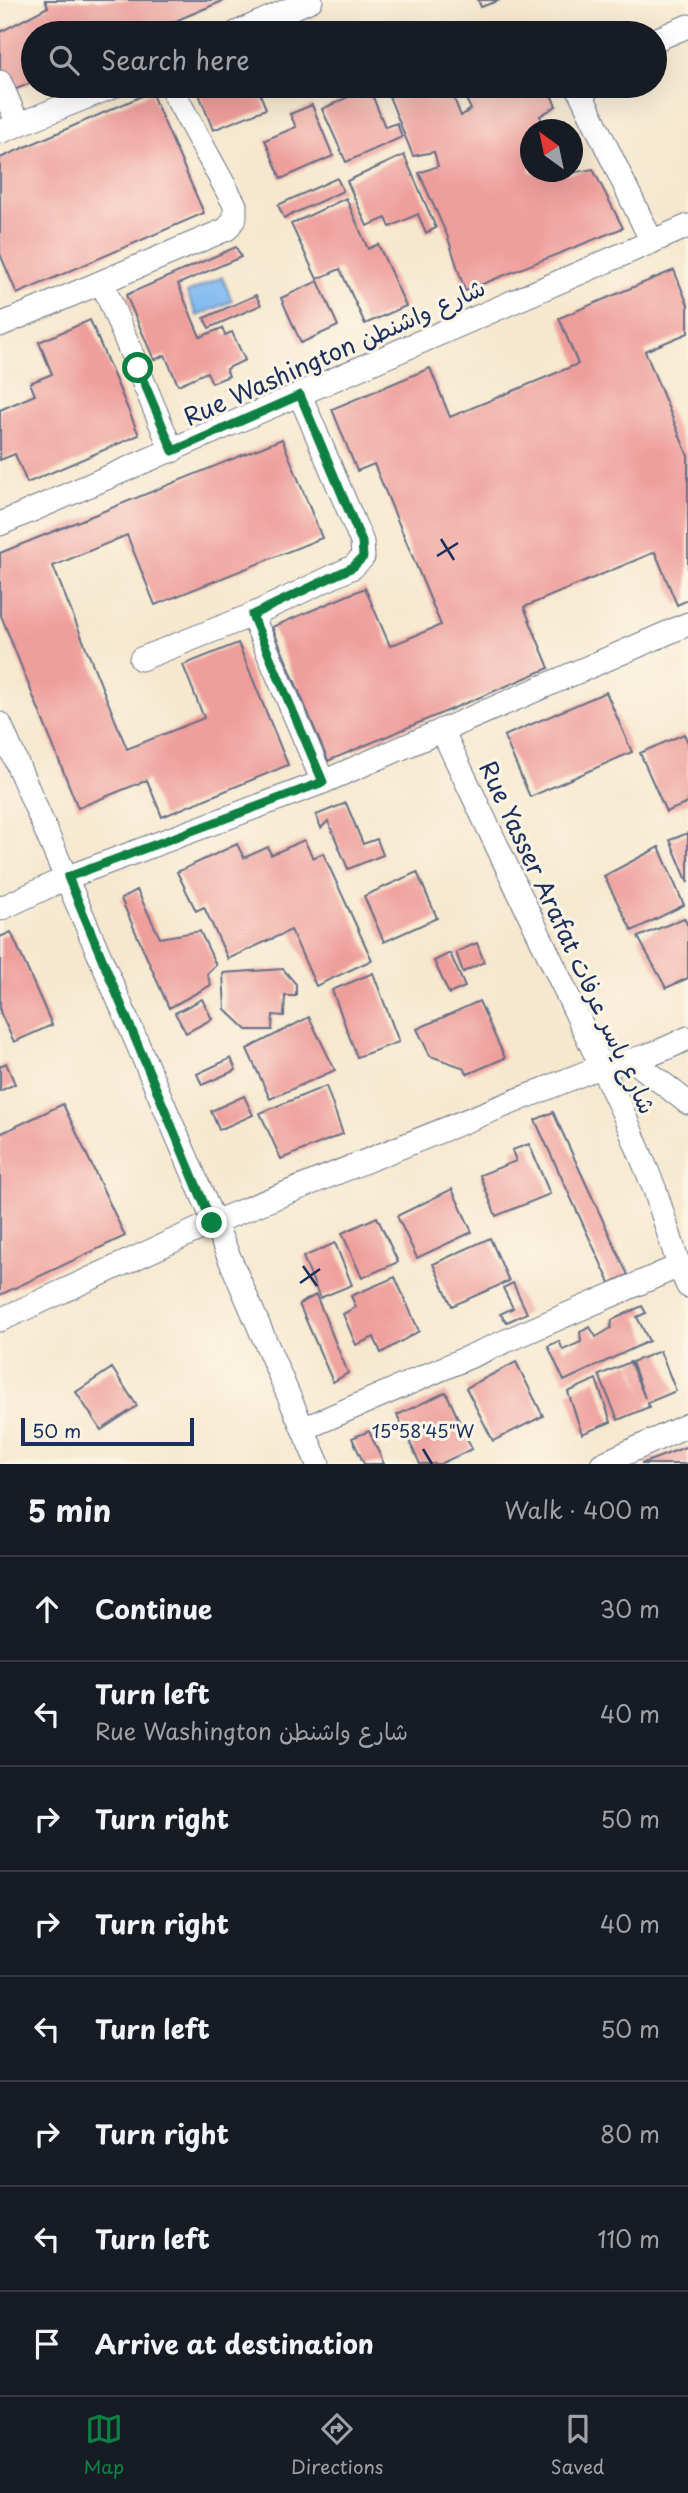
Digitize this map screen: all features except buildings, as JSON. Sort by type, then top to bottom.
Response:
[{"type":"street","points":[[263,21],[311,0]]},
{"type":"street","points":[[667,35],[688,26]]},
{"type":"street","points":[[0,82],[9,128],[84,98]]},
{"type":"street","points":[[0,325],[227,229],[235,218],[235,205],[177,98]]},
{"type":"street","points":[[585,98],[652,242]]},
{"type":"street","name":"Rue Washington شارع واشنطن","points":[[0,524],[688,226]]},
{"type":"street","points":[[102,282],[173,451]]},
{"type":"street","points":[[141,659],[252,615],[353,567],[363,557],[362,542],[300,395]]},
{"type":"street","points":[[252,615],[323,782]]},
{"type":"street","points":[[0,909],[68,877],[323,782],[688,624]]},
{"type":"street","points":[[0,724],[68,877],[212,1223],[318,1464]]},
{"type":"street","name":"Rue Yasser Arafat شارع ياسر عرفات","points":[[442,730],[601,1066],[655,1190],[685,1273]]},
{"type":"street","points":[[0,1320],[212,1223],[601,1066],[657,1054],[688,1038]]},
{"type":"street","points":[[634,1061],[688,1103]]},
{"type":"street","points":[[303,1429],[685,1273]]},
{"type":"street","points":[[602,1464],[688,1425]]},
{"type":"water","points":[[222,277],[232,301],[197,316],[187,293]]},
{"type":"route","points":[[138,368],[173,451],[300,395],[362,542],[363,557],[353,567],[252,615],[323,782],[68,877],[212,1223]]}]
